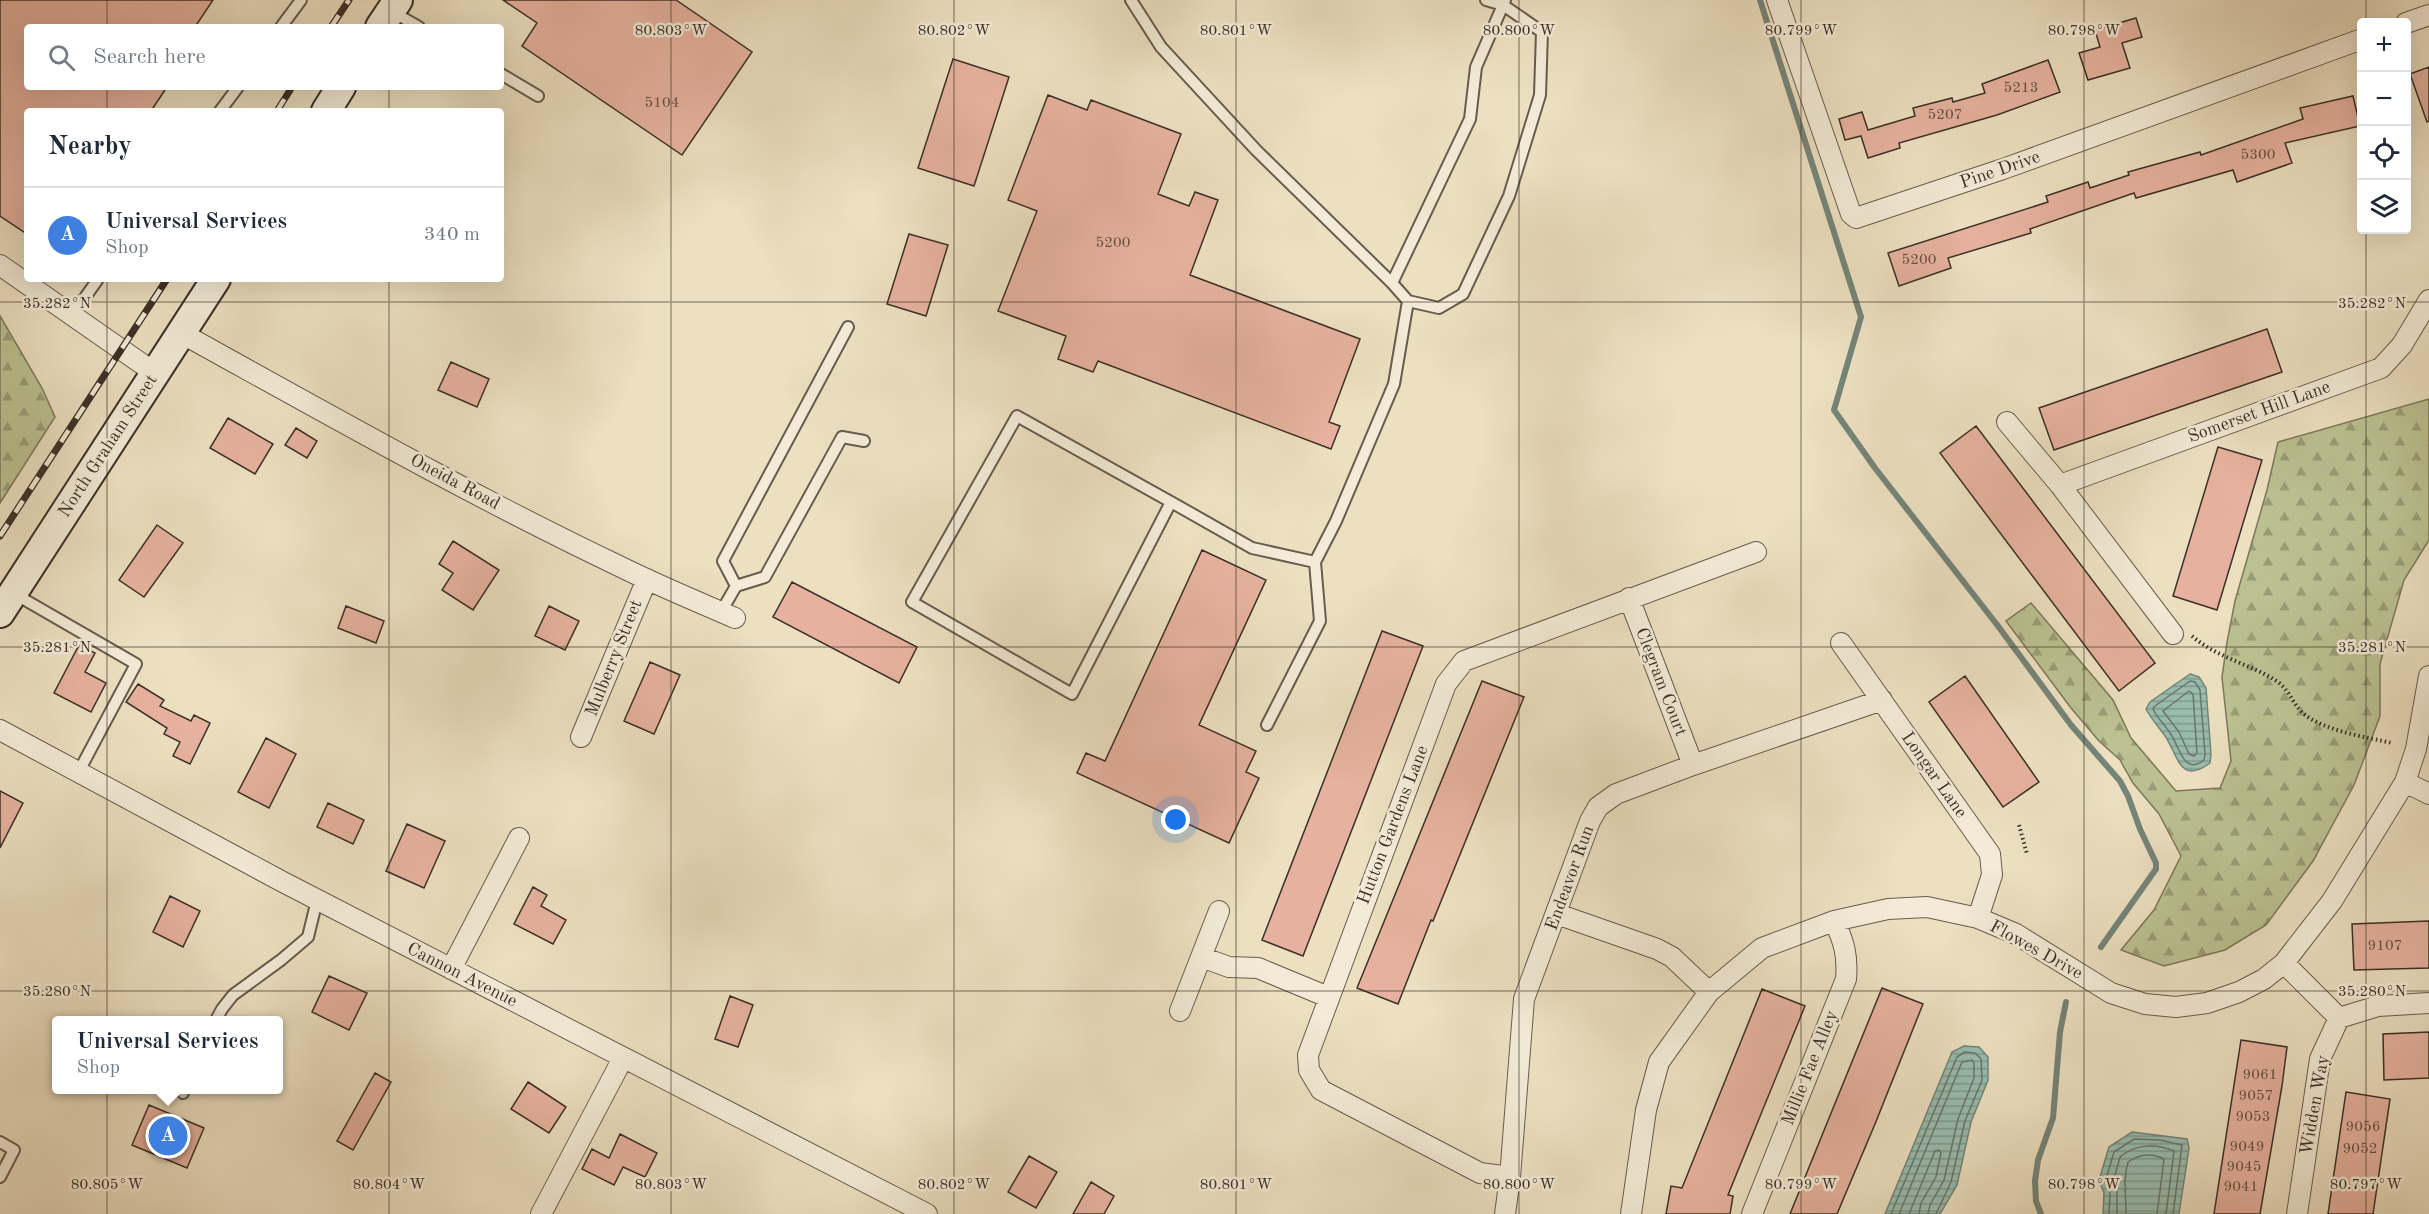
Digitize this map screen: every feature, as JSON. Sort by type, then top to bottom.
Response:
[{"type":"main road","points":[[328,108],[339,90]]},
{"type":"main road","name":"North Graham Street","points":[[7,603],[214,282]]},
{"type":"street","name":"Pine Drive","points":[[1777,0],[1831,160],[1851,214],[1856,218],[2003,169],[2357,40]]},
{"type":"street","points":[[2411,21],[2429,15]]},
{"type":"street","points":[[0,265],[155,373]]},
{"type":"street","name":"Somerset Hill Lane","points":[[2060,485],[2381,368],[2402,345],[2429,300]]},
{"type":"street","name":"Oneida Road","points":[[181,333],[508,510],[646,579],[728,615]]},
{"type":"street","points":[[2007,422],[2181,634]]},
{"type":"street","name":"Hutton Gardens Lane","points":[[1510,1178],[1480,1173],[1321,1090],[1310,1070],[1308,1054],[1328,997],[1446,684],[1464,661],[1756,552]]},
{"type":"street","name":"Mulberry Street","points":[[581,737],[646,579]]},
{"type":"street","name":"Clegram Court","points":[[1629,598],[1693,765]]},
{"type":"street","name":"Longar Lane","points":[[1841,643],[1989,854],[1992,875],[1978,918]]},
{"type":"street","name":"Flowes Drive","points":[[1631,1214],[1646,1110],[1659,1062],[1709,992],[1762,948],[1834,921],[1888,909],[1927,907],[1978,918],[2016,934],[2111,993],[2145,1004],[2176,1007],[2207,1003],[2264,980],[2284,963],[2332,901],[2405,782],[2416,749],[2429,676]]},
{"type":"street","name":"Endeavor Run","points":[[1505,1214],[1510,1178],[1524,999],[1590,821],[1598,807],[1616,794],[1882,700]]},
{"type":"street","name":"Cannon Avenue","points":[[0,730],[317,900],[927,1214]]},
{"type":"street","points":[[2405,782],[2429,794]]},
{"type":"street","points":[[451,969],[519,838]]},
{"type":"street","points":[[1180,1011],[1219,911]]},
{"type":"street","points":[[1557,914],[1657,949],[1672,957],[1709,992]]},
{"type":"street","name":"Millie Fae Alley","points":[[1752,1214],[1846,979],[1848,960],[1844,942],[1834,921]]},
{"type":"street","points":[[1201,957],[1229,967],[1258,968],[1328,997]]},
{"type":"street","points":[[2284,963],[2339,1018],[2378,1006],[2429,1003]]},
{"type":"street","name":"Widden Way","points":[[2297,1214],[2320,1059],[2339,1018]]},
{"type":"street","points":[[541,1214],[623,1058]]},
{"type":"lane","points":[[283,24],[301,0]]},
{"type":"lane","points":[[1131,0],[1161,47],[1256,150],[1408,301],[1439,308],[1462,294],[1509,196],[1540,95],[1542,32],[1504,3],[1486,0]]},
{"type":"lane","points":[[1392,283],[1470,119],[1476,67],[1504,3]]},
{"type":"lane","points":[[390,13],[413,24]]},
{"type":"lane","points":[[504,76],[538,96]]},
{"type":"lane","points":[[222,108],[236,90]]},
{"type":"lane","points":[[72,316],[96,282]]},
{"type":"lane","points":[[1267,725],[1320,621],[1315,562],[1336,521],[1394,384],[1408,301]]},
{"type":"lane","points":[[728,615],[736,586],[723,561],[848,327]]},
{"type":"lane","points":[[1171,502],[1072,694],[912,602],[1017,416],[1171,502],[1252,548],[1315,562]]},
{"type":"lane","points":[[736,586],[765,577],[842,437],[864,441]]},
{"type":"lane","points":[[7,603],[136,664],[78,773]]},
{"type":"lane","points":[[218,1016],[233,995],[308,937],[317,900]]},
{"type":"lane","points":[[0,1142],[14,1150],[0,1177]]},
{"type":"path","points":[[2181,634],[2277,682],[2289,693],[2303,714],[2317,723],[2392,743]]},
{"type":"path","points":[[2019,825],[2027,854]]},
{"type":"green space","points":[[0,316],[42,388],[55,417],[0,503]]},
{"type":"green space","points":[[2429,399],[2429,540],[2404,580],[2380,664],[2380,716],[2354,785],[2313,861],[2266,925],[2225,950],[2164,966],[2121,950],[2154,910],[2181,856],[2159,814],[2133,783],[2120,760],[2099,741],[2071,708],[2006,621],[2031,603],[2113,700],[2131,738],[2176,791],[2220,788],[2231,761],[2222,677],[2227,642],[2235,601],[2267,490],[2278,442]]},
{"type":"water","points":[[2190,674],[2199,677],[2206,688],[2211,754],[2210,763],[2192,771],[2181,765],[2165,736],[2146,709],[2150,702]]},
{"type":"water","points":[[1964,1046],[1979,1047],[1988,1057],[1988,1080],[1971,1122],[1957,1185],[1940,1214],[1885,1214],[1952,1052]]},
{"type":"water","points":[[2132,1132],[2187,1139],[2189,1148],[2179,1214],[2103,1214],[2104,1193],[2099,1180],[2109,1147]]},
{"type":"building","points":[[0,0],[213,0],[197,24],[24,24],[24,90],[165,90],[153,108],[24,108],[24,232],[0,216]]},
{"type":"building","points":[[503,0],[676,0],[752,52],[682,155],[522,46],[537,23]]},
{"type":"building","points":[[2136,18],[2142,37],[2122,43],[2130,68],[2088,80],[2079,53],[2100,47],[2095,30]]},
{"type":"building","points":[[953,59],[1009,77],[974,186],[918,168]]},
{"type":"building","points":[[2048,60],[2060,92],[1997,115],[1899,143],[1900,148],[1868,158],[1861,136],[1845,140],[1839,119],[1862,112],[1868,130],[1915,116],[1913,108],[1952,98],[1953,102],[1985,93],[1982,84]]},
{"type":"building","points":[[2429,67],[2429,121],[2427,122],[2411,77],[2411,74]]},
{"type":"building","points":[[1048,95],[1087,110],[1091,100],[1181,134],[1158,194],[1189,206],[1195,192],[1218,200],[1190,275],[1360,339],[1329,422],[1340,426],[1331,449],[1098,361],[1093,372],[1058,359],[1066,336],[998,311],[1037,211],[1008,200]]},
{"type":"building","points":[[2353,96],[2357,127],[2285,143],[2292,163],[2237,182],[2233,170],[2136,198],[2134,193],[2030,229],[2031,233],[1948,258],[1951,268],[1899,286],[1888,253],[2048,202],[2046,196],[2088,182],[2090,188],[2129,175],[2128,172],[2200,152],[2201,155],[2303,119],[2300,108]]},
{"type":"building","points":[[909,234],[948,245],[926,316],[887,304]]},
{"type":"building","points":[[2267,329],[2282,372],[2054,450],[2039,408]]},
{"type":"building","points":[[451,362],[489,379],[477,407],[438,390]]},
{"type":"building","points":[[228,418],[273,444],[255,474],[210,448]]},
{"type":"building","points":[[1976,426],[2155,663],[2119,691],[1940,453]]},
{"type":"building","points":[[296,428],[317,441],[307,458],[285,445]]},
{"type":"building","points":[[2218,447],[2262,460],[2217,610],[2173,596]]},
{"type":"building","points":[[157,525],[183,543],[144,597],[119,580]]},
{"type":"building","points":[[453,541],[499,570],[473,610],[442,590],[453,573],[439,564]]},
{"type":"building","points":[[1202,550],[1266,580],[1199,725],[1256,751],[1246,772],[1259,778],[1229,843],[1077,773],[1086,753],[1105,761]]},
{"type":"building","points":[[792,582],[917,647],[899,683],[773,617]]},
{"type":"building","points":[[346,606],[384,621],[376,643],[338,628]]},
{"type":"building","points":[[549,606],[579,621],[565,650],[535,636]]},
{"type":"building","points":[[1382,631],[1423,646],[1303,956],[1262,940]]},
{"type":"building","points":[[79,645],[95,653],[85,672],[106,683],[91,712],[54,693]]},
{"type":"building","points":[[650,662],[680,675],[654,734],[624,721]]},
{"type":"building","points":[[1965,676],[2039,782],[2003,807],[1929,702]]},
{"type":"building","points":[[1482,681],[1524,697],[1398,1004],[1357,988]]},
{"type":"building","points":[[138,684],[164,700],[160,706],[191,721],[194,715],[210,723],[190,764],[173,756],[180,742],[164,734],[167,728],[126,702]]},
{"type":"building","points":[[266,738],[296,754],[269,808],[238,792]]},
{"type":"building","points":[[0,791],[23,803],[0,848]]},
{"type":"building","points":[[328,803],[364,820],[353,844],[317,827]]},
{"type":"building","points":[[407,824],[445,841],[424,888],[386,871]]},
{"type":"building","points":[[533,887],[547,895],[541,906],[566,920],[553,944],[514,924]]},
{"type":"building","points":[[170,896],[200,911],[183,947],[153,932]]},
{"type":"building","points":[[2429,921],[2429,968],[2354,970],[2352,924]]},
{"type":"building","points":[[329,976],[367,993],[349,1030],[312,1012]]},
{"type":"building","points":[[1882,988],[1923,1004],[1875,1124],[1837,1214],[1790,1214]]},
{"type":"building","points":[[1762,989],[1805,1006],[1728,1195],[1733,1196],[1730,1214],[1666,1214],[1671,1186],[1682,1188]]},
{"type":"building","points":[[730,996],[753,1005],[738,1047],[715,1039]]},
{"type":"building","points":[[2429,1032],[2429,1078],[2384,1080],[2383,1034]]},
{"type":"building","points":[[2241,1040],[2287,1047],[2282,1086],[2260,1214],[2214,1214]]},
{"type":"building","points":[[375,1073],[391,1082],[353,1150],[337,1141]]},
{"type":"building","points":[[528,1082],[566,1107],[549,1133],[511,1109]]},
{"type":"building","points":[[2346,1092],[2390,1099],[2373,1214],[2328,1214]]},
{"type":"building","points":[[149,1105],[204,1128],[187,1168],[132,1145]]},
{"type":"building","points":[[620,1134],[657,1153],[645,1177],[623,1167],[614,1185],[582,1169],[592,1149],[609,1158]]},
{"type":"building","points":[[1029,1156],[1057,1172],[1036,1208],[1008,1192]]},
{"type":"building","points":[[1091,1182],[1114,1196],[1104,1214],[1073,1214]]},
{"type":"waterway","points":[[1760,0],[1861,317],[1834,410],[1875,468],[1998,626],[2071,725],[2120,781],[2156,863],[2156,869],[2101,947]]},
{"type":"waterway","points":[[2041,1214],[2036,1201],[2035,1181],[2038,1160],[2053,1118],[2060,1032],[2066,1002]]},
{"type":"railway","points":[[333,24],[349,0]]},
{"type":"railway","points":[[279,108],[290,90]]},
{"type":"railway","points":[[0,536],[165,282]]},
{"type":"place","name":"Universal Services","points":[[168,1136]]}]
